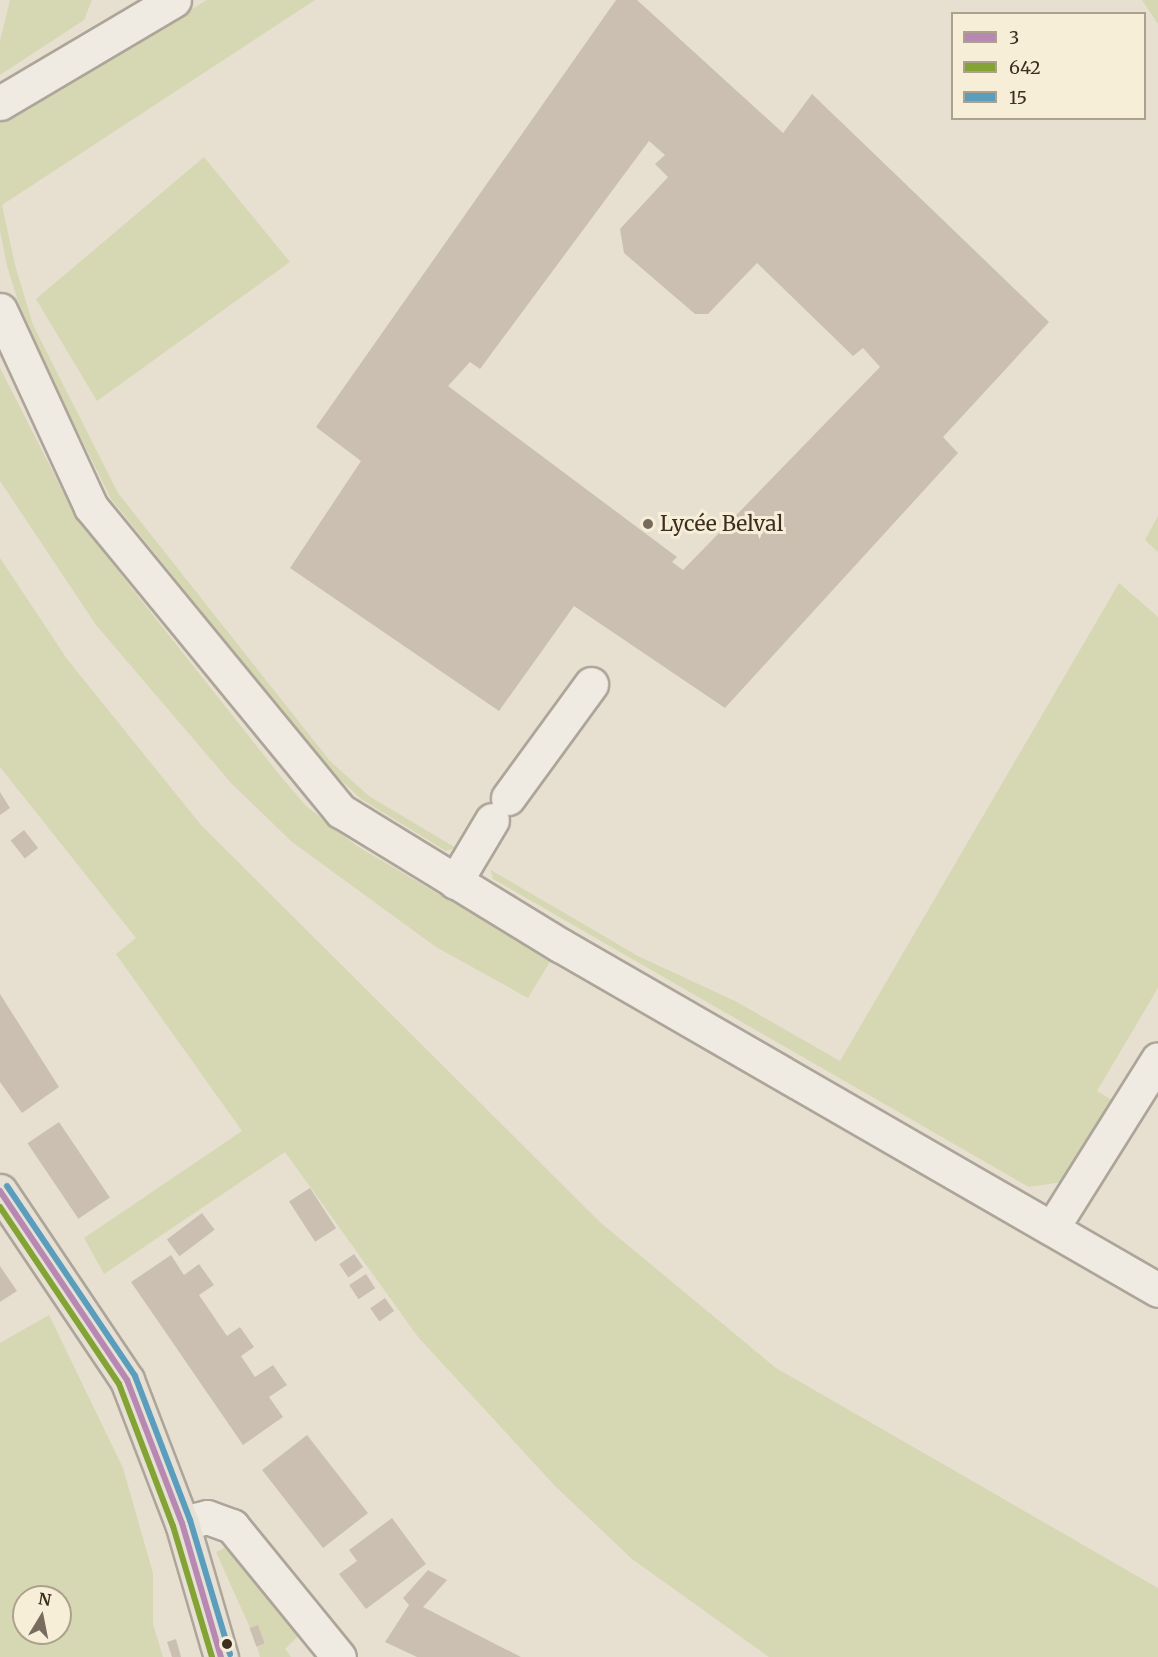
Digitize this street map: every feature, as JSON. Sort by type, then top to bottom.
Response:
[{"type":"main road","points":[[0,1191],[127,1380],[182,1523],[220,1657]]},
{"type":"street","points":[[0,103],[174,0]]},
{"type":"street","points":[[0,310],[91,507],[310,781],[340,811],[454,882],[1158,1290]]},
{"type":"street","points":[[454,882],[500,809],[591,684]]},
{"type":"street","points":[[1052,1228],[1156,1064]]},
{"type":"street","points":[[182,1523],[207,1517],[232,1526],[339,1657]]},
{"type":"green space","points":[[10,0],[92,0],[84,20],[0,75],[0,41]]},
{"type":"green space","points":[[207,0],[315,0],[2,205],[15,265],[33,325],[118,493],[330,761],[369,796],[456,848],[446,851],[361,799],[326,766],[111,499],[26,327],[7,266],[0,231],[0,121]]},
{"type":"green space","points":[[1142,0],[1158,0],[1158,24]]},
{"type":"green space","points":[[204,157],[290,262],[97,401],[36,299]]},
{"type":"green space","points":[[0,368],[77,519],[278,773],[306,806],[357,846],[551,960],[528,998],[436,947],[292,842],[231,783],[96,625],[0,481]]},
{"type":"green space","points":[[1158,516],[1158,552],[1145,540]]},
{"type":"green space","points":[[0,558],[67,659],[201,825],[601,1223],[776,1368],[1158,1588],[1158,1657],[769,1657],[632,1559],[555,1486],[418,1337],[285,1152],[104,1274],[84,1238],[242,1131],[116,954],[136,938],[0,767]]},
{"type":"green space","points":[[1119,583],[1158,617],[1158,988],[1097,1091],[1117,1103],[1062,1182],[1029,1187],[493,879],[491,870],[638,956],[737,1002],[840,1061]]},
{"type":"green space","points":[[49,1315],[123,1468],[153,1573],[153,1624],[163,1657],[0,1657],[0,1343]]},
{"type":"green space","points":[[230,1545],[303,1631],[285,1649],[291,1657],[260,1657],[257,1647],[265,1644],[258,1626],[250,1628],[216,1552]]},
{"type":"building","name":"Lycée Belval","points":[[616,0],[637,0],[783,133],[812,94],[1049,322],[943,437],[958,453],[725,708],[574,606],[499,711],[290,568],[361,461],[316,427]],"holes":[[[649,141],[665,155],[655,164],[668,177],[620,229],[624,253],[695,314],[708,314],[757,263],[853,356],[863,348],[880,367],[683,570],[672,562],[677,557],[448,386],[470,362],[480,369]]]},
{"type":"building","points":[[0,792],[10,808],[0,815]]},
{"type":"building","points":[[24,830],[38,848],[25,859],[11,840]]},
{"type":"building","points":[[0,994],[59,1087],[22,1113],[0,1082]]},
{"type":"building","points":[[59,1122],[110,1197],[78,1219],[27,1143]]},
{"type":"building","points":[[310,1188],[336,1228],[315,1242],[289,1202]]},
{"type":"building","points":[[202,1213],[215,1230],[179,1256],[167,1239]]},
{"type":"building","points":[[354,1254],[363,1267],[348,1277],[339,1264]]},
{"type":"building","points":[[171,1255],[184,1275],[199,1264],[214,1285],[199,1295],[227,1336],[240,1327],[254,1347],[241,1356],[255,1377],[273,1365],[287,1385],[269,1397],[283,1417],[243,1445],[131,1282]]},
{"type":"building","points":[[0,1266],[17,1291],[0,1302]]},
{"type":"building","points":[[366,1274],[375,1288],[358,1299],[349,1285]]},
{"type":"building","points":[[385,1298],[394,1311],[379,1321],[370,1308]]},
{"type":"building","points":[[307,1435],[368,1513],[323,1548],[262,1470]]},
{"type":"building","points":[[392,1518],[426,1564],[366,1609],[339,1574],[357,1561],[349,1550]]},
{"type":"building","points":[[428,1570],[447,1580],[423,1607],[521,1657],[417,1657],[385,1642],[409,1605],[403,1598]]},
{"type":"building","points":[[258,1625],[265,1644],[256,1647],[250,1628]]},
{"type":"building","points":[[176,1639],[181,1657],[172,1657],[167,1642]]},
{"type":"transit line","name":"15","points":[[7,1186],[135,1376],[190,1520],[230,1654]]},
{"type":"transit line","name":"3","points":[[0,1191],[127,1380],[182,1523],[221,1657]]},
{"type":"transit line","name":"642","points":[[0,1207],[119,1384],[173,1526],[212,1657]]},
{"type":"place","name":"Lycée Belval","points":[[648,524]]}]
